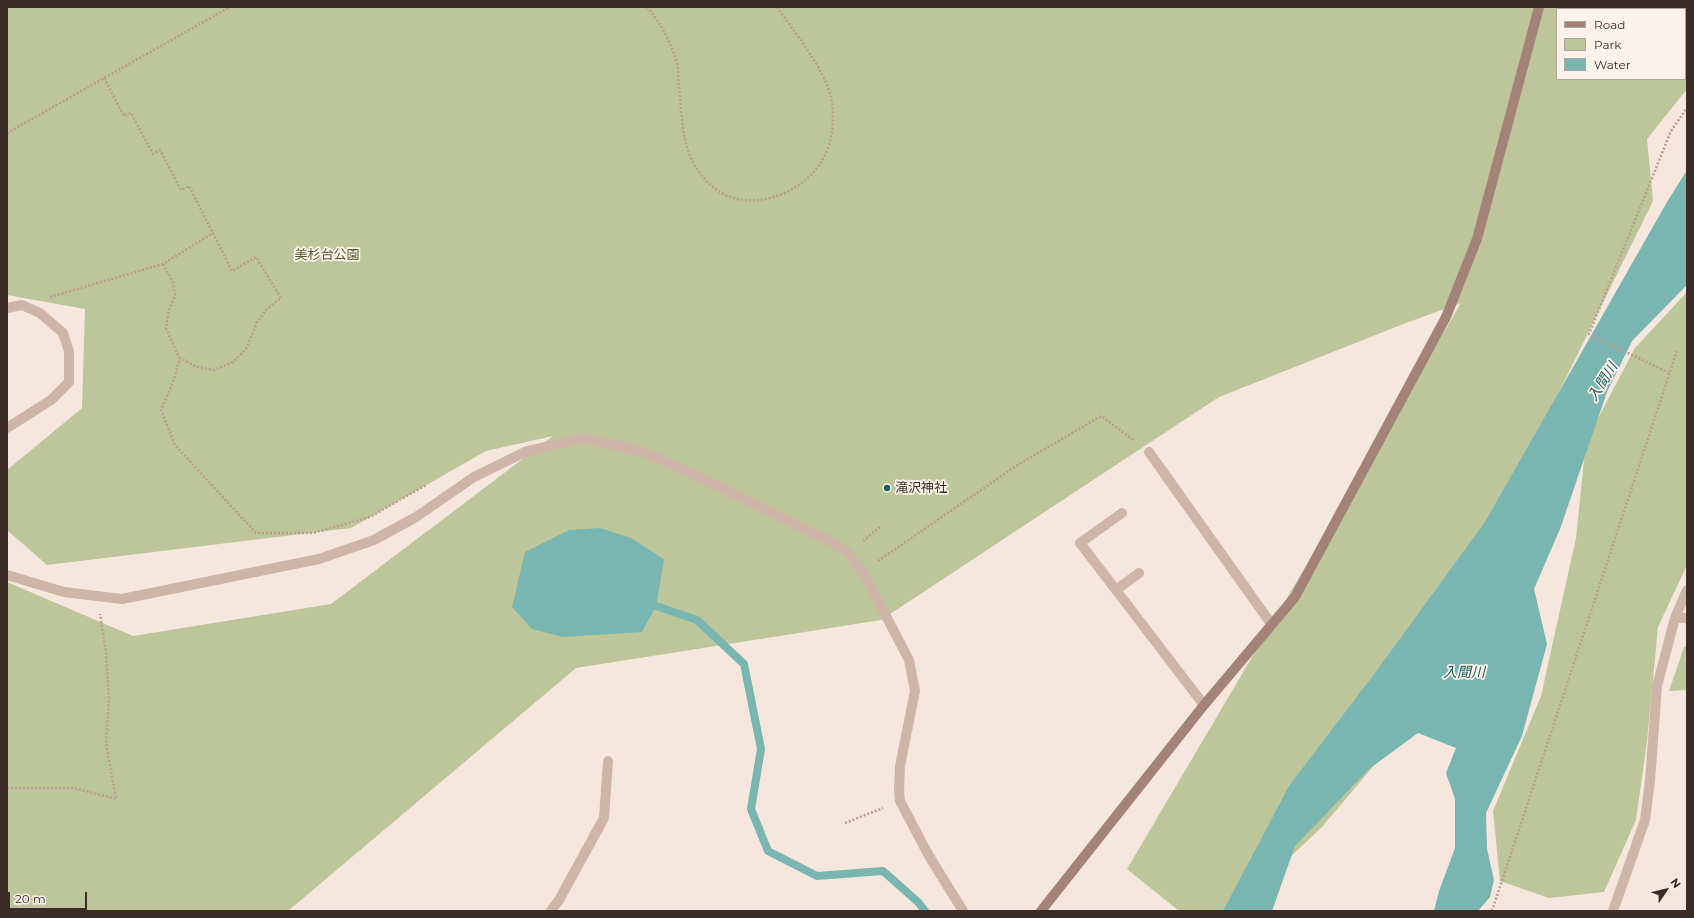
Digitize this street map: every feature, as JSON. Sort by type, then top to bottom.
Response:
[{"type":"street","points":[[1041,911],[1204,705],[1295,597],[1446,317],[1477,239],[1539,7]]},
{"type":"street","points":[[7,308],[22,305],[40,313],[63,333],[69,351],[69,382],[51,400],[7,428]]},
{"type":"street","points":[[7,575],[64,592],[122,599],[319,559],[374,540],[416,517],[474,477],[527,451],[583,438],[641,451],[698,476],[834,543],[848,553],[863,572],[909,660],[915,691],[900,766],[900,801],[929,856],[963,911]]},
{"type":"street","points":[[1149,452],[1272,625]]},
{"type":"street","points":[[1122,514],[1080,543],[1204,705]]},
{"type":"street","points":[[1116,590],[1139,573]]},
{"type":"street","points":[[1613,911],[1645,820],[1650,781],[1657,686],[1675,618],[1687,590]]},
{"type":"street","points":[[1675,618],[1687,618]]},
{"type":"street","points":[[551,911],[559,900],[604,818],[608,761]]},
{"type":"path","points":[[7,133],[230,7]]},
{"type":"path","points":[[647,7],[661,26],[677,64],[684,138],[690,158],[700,174],[714,188],[730,198],[749,200],[767,199],[785,193],[813,174],[824,158],[832,132],[831,98],[824,76],[777,7]]},
{"type":"path","points":[[104,78],[124,116],[130,113],[153,154],[160,150],[181,190],[189,186],[232,271],[256,256],[281,298],[266,309],[257,322],[246,349],[233,362],[214,370],[197,367],[180,358],[166,328],[169,310],[175,295],[173,282],[163,264]]},
{"type":"path","points":[[1670,373],[1590,334],[1671,131],[1687,108]]},
{"type":"path","points":[[22,305],[163,264],[213,233]]},
{"type":"path","points":[[1492,911],[1677,350]]},
{"type":"path","points":[[180,358],[174,380],[161,410],[176,445],[256,533],[313,533],[370,517],[431,482]]},
{"type":"path","points":[[890,552],[1016,466],[1101,416],[1149,452]]},
{"type":"path","points":[[848,553],[882,526]]},
{"type":"path","points":[[7,788],[74,788],[116,799],[106,743],[109,698],[102,632]]},
{"type":"path","points":[[845,823],[900,801]]},
{"type":"green space","name":"美杉台公園","points":[[7,7],[1687,7],[1687,89],[1647,139],[1653,201],[1496,520],[1409,724],[1322,827],[1233,911],[1179,911],[1127,869],[1461,303],[1406,323],[1219,397],[881,620],[576,668],[288,911],[7,911],[7,582],[133,636],[331,604],[553,436],[486,451],[351,528],[47,565],[7,530],[7,470],[82,408],[85,309],[7,295]]},
{"type":"green space","points":[[1687,292],[1687,565],[1658,627],[1647,741],[1636,820],[1604,892],[1549,898],[1500,881],[1493,811],[1541,696],[1576,538],[1586,441],[1635,348]]},
{"type":"green space","points":[[1687,646],[1687,690],[1669,691],[1684,647]]},
{"type":"water","name":"入間川","points":[[1687,170],[1687,285],[1632,341],[1607,392],[1560,529],[1534,589],[1547,644],[1522,736],[1486,813],[1487,849],[1494,880],[1490,897],[1478,911],[1434,911],[1439,891],[1455,848],[1455,799],[1446,773],[1456,748],[1418,733],[1369,769],[1295,846],[1272,911],[1223,911],[1289,786],[1375,673],[1485,522],[1667,202]]},
{"type":"water","points":[[600,528],[631,538],[664,559],[656,606],[642,632],[563,637],[532,629],[512,607],[525,552],[569,530]]},
{"type":"waterway","points":[[656,606],[697,620],[744,664],[761,749],[751,809],[768,851],[817,876],[883,871],[918,902],[925,911]]},
{"type":"place","name":"滝沢神社","points":[[887,488]]}]
